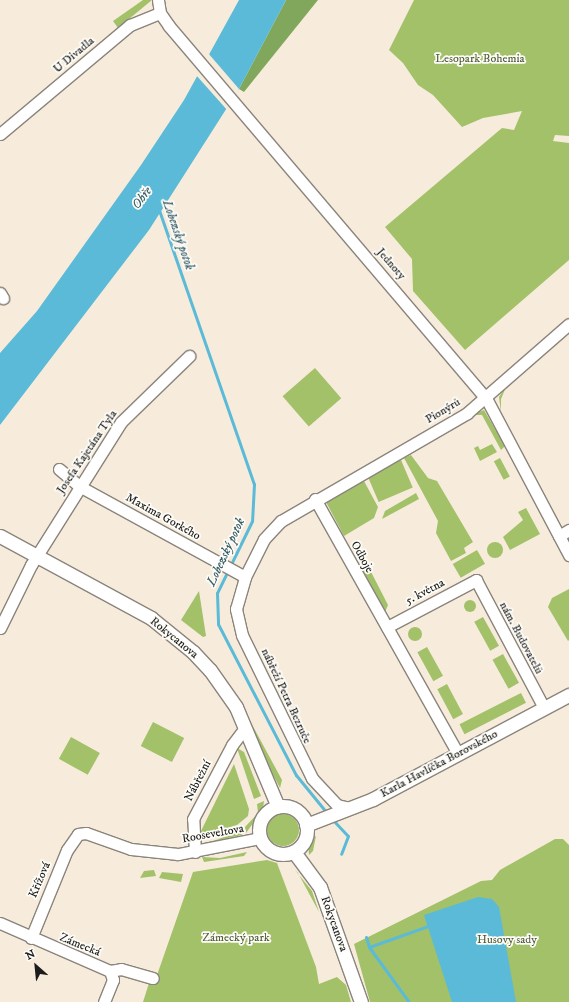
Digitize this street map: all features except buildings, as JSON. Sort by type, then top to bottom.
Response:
[{"type":"street","points":[[158,0],[160,13]]},
{"type":"street","name":"Jednoty","points":[[160,13],[486,398],[569,555]]},
{"type":"street","name":"U Divadla","points":[[0,134],[130,25],[160,13]]},
{"type":"street","name":"Pionýrů","points":[[315,499],[459,418],[486,398],[569,324]]},
{"type":"street","name":"Josefa Kajetána Tyla","points":[[0,628],[37,556],[79,486],[121,422],[190,356]]},
{"type":"street","name":"Maxima Gorkého","points":[[59,469],[79,486],[245,577]]},
{"type":"street","name":"nábřeží Petra Bezruče","points":[[315,499],[274,527],[245,577],[236,609],[242,635],[312,778],[337,805],[350,808]]},
{"type":"street","name":"Odboje","points":[[315,499],[387,627]]},
{"type":"street","points":[[559,536],[569,530]]},
{"type":"street","name":"Rokycanova","points":[[0,536],[125,603],[174,635],[210,670],[245,728],[278,807]]},
{"type":"street","name":"5. května","points":[[387,627],[476,580]]},
{"type":"street","name":"nám. Budovatelů","points":[[476,580],[544,708]]},
{"type":"street","points":[[387,627],[458,754]]},
{"type":"street","name":"Karla Havlíčka Borovského","points":[[306,825],[350,808],[458,754],[569,695]]},
{"type":"street","name":"Nábřežní","points":[[195,852],[193,819],[232,745],[245,728]]},
{"type":"street","points":[[278,807],[298,812],[306,825],[305,840],[294,852],[276,854],[266,848],[260,838],[260,821],[278,807]]},
{"type":"street","name":"Rooseveltova","points":[[78,834],[86,833],[131,849],[178,854],[195,852],[260,838]]},
{"type":"street","name":"Křížová","points":[[31,938],[67,850],[78,834]]},
{"type":"street","name":"Rokycanova","points":[[294,852],[320,887],[362,1002]]},
{"type":"street","name":"Zámecká","points":[[0,923],[31,938],[110,971],[121,969],[153,978]]},
{"type":"street","points":[[104,1002],[113,980],[110,971]]},
{"type":"green space","points":[[143,0],[152,0],[118,28],[113,21]]},
{"type":"green space","points":[[286,0],[318,0],[244,92],[239,89]]},
{"type":"green space","name":"Lesopark Bohemia","points":[[414,0],[569,0],[569,136],[555,135],[553,141],[569,143],[569,260],[465,350],[413,291],[412,259],[385,227],[502,128],[514,130],[522,111],[483,118],[462,127],[433,95],[418,85],[403,63],[389,50]]},
{"type":"green space","points":[[444,353],[464,380],[439,354]]},
{"type":"green space","points":[[315,368],[341,398],[309,426],[283,396]]},
{"type":"green space","points":[[506,387],[501,399],[501,412],[499,397]]},
{"type":"green space","points":[[484,410],[505,446],[501,450],[482,415],[472,415]]},
{"type":"green space","points":[[492,444],[497,452],[480,461],[474,448],[478,446],[480,450]]},
{"type":"green space","points":[[411,455],[428,478],[437,481],[473,542],[464,548],[466,553],[451,561],[436,533],[438,521],[404,458]]},
{"type":"green space","points":[[500,458],[510,477],[504,480],[494,461]]},
{"type":"green space","points":[[401,460],[413,488],[379,502],[367,474]]},
{"type":"green space","points":[[364,481],[378,507],[374,518],[344,536],[326,502]]},
{"type":"green space","points":[[416,493],[419,499],[382,519],[385,511]]},
{"type":"green space","points":[[526,508],[540,534],[510,550],[503,537],[523,520],[518,512]]},
{"type":"green space","points":[[495,542],[501,544],[503,550],[501,556],[495,558],[489,556],[487,550],[489,544]]},
{"type":"green space","points":[[477,550],[485,564],[461,578],[453,564]]},
{"type":"green space","points":[[367,564],[388,605],[385,612],[360,566]]},
{"type":"green space","points":[[569,589],[568,641],[548,607],[552,598]]},
{"type":"green space","points":[[199,591],[206,636],[203,637],[181,620]]},
{"type":"green space","points":[[468,600],[472,600],[476,606],[472,612],[468,612],[464,608],[464,604]]},
{"type":"green space","points":[[483,617],[499,646],[490,651],[474,622]]},
{"type":"green space","points":[[415,627],[420,629],[422,634],[420,639],[415,641],[410,639],[408,634],[410,629]]},
{"type":"green space","points":[[427,647],[443,676],[433,681],[417,652]]},
{"type":"green space","points":[[503,654],[519,683],[509,689],[493,660]]},
{"type":"green space","points":[[447,684],[463,714],[453,719],[437,689]]},
{"type":"green space","points":[[521,693],[526,703],[465,734],[460,724]]},
{"type":"green space","points":[[243,708],[282,780],[280,788],[263,756]]},
{"type":"green space","points":[[153,722],[184,738],[172,762],[141,746]]},
{"type":"green space","points":[[71,737],[100,753],[88,775],[59,759]]},
{"type":"green space","points":[[237,748],[244,752],[261,796],[254,799]]},
{"type":"green space","points":[[234,764],[249,809],[248,816],[237,825],[202,835],[200,833]]},
{"type":"green space","points":[[264,801],[263,809],[246,833],[245,827],[258,813],[257,804]]},
{"type":"green space","points":[[283,814],[289,815],[296,821],[299,830],[298,836],[292,843],[283,846],[277,845],[270,839],[267,830],[268,824],[274,817]]},
{"type":"green space","points":[[240,831],[242,835],[201,844],[216,840]]},
{"type":"green space","points":[[316,836],[313,851],[309,855],[308,843]]},
{"type":"green space","name":"Husovy sady","points":[[555,839],[563,839],[569,845],[569,1002],[370,1002],[354,944],[481,881],[492,880],[500,870]]},
{"type":"green space","points":[[247,852],[244,856],[204,862],[202,857],[220,858]]},
{"type":"green space","name":"Zámecký park","points":[[267,860],[277,863],[316,967],[319,984],[337,977],[346,985],[351,1002],[143,1002],[149,983],[156,978],[193,872]]},
{"type":"green space","points":[[154,870],[156,876],[140,878],[144,871]]},
{"type":"green space","points":[[162,872],[183,874],[181,882],[159,878]]},
{"type":"green space","points":[[299,875],[312,891],[319,912]]},
{"type":"water","name":"Ohře","points":[[239,0],[286,0],[239,89],[149,230],[0,425],[0,353],[37,311],[141,165],[184,100]]},
{"type":"water","points":[[478,897],[492,899],[499,907],[516,1002],[452,1002],[424,915]]},
{"type":"pier","points":[[208,53],[239,89],[228,111],[196,75]]},
{"type":"waterway","name":"Lobezský potok","points":[[159,210],[254,484],[252,521],[217,593],[218,624],[296,775],[327,813]]},
{"type":"waterway","name":"Lobezský potok","points":[[332,819],[348,836],[341,854]]},
{"type":"waterway","points":[[369,947],[428,926]]},
{"type":"waterway","name":"Lobezský potok","points":[[366,937],[369,947],[409,1002]]}]
